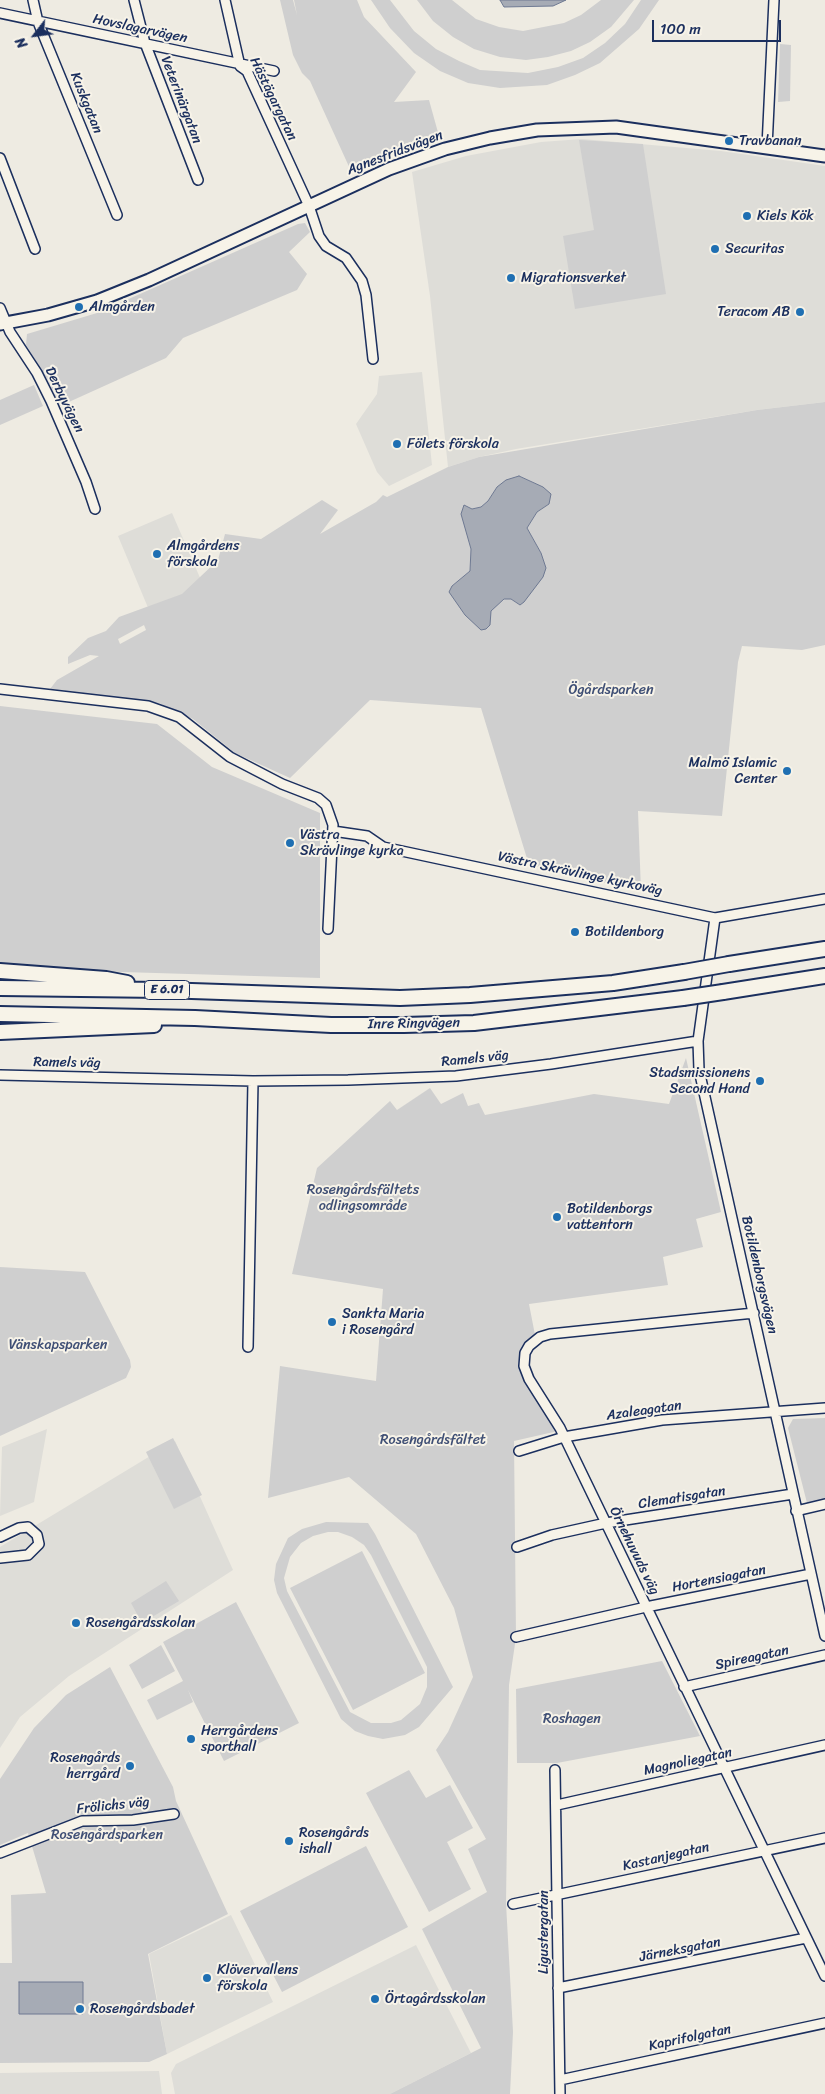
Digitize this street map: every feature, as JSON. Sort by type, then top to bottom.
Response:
[{"type":"highway","name":"Inre Ringvägen","points":[[0,988],[162,990],[400,998],[470,995],[613,983],[825,949]]},
{"type":"highway","points":[[0,971],[106,979],[162,990]]},
{"type":"highway","name":"Inre Ringvägen","points":[[0,1014],[195,1018],[330,1025],[474,1023],[683,998],[825,976]]},
{"type":"highway","points":[[0,1032],[148,1026],[195,1018]]},
{"type":"main road","name":"Agnesfridsvägen","points":[[3,324],[48,315],[97,301],[149,280],[417,158],[468,143],[536,130],[616,127],[825,156]]},
{"type":"street","name":"Kuskgatan","points":[[33,0],[38,22],[117,216]]},
{"type":"street","name":"Veterinärgatan","points":[[134,0],[145,43],[198,180]]},
{"type":"street","name":"Hästägargatan","points":[[225,0],[240,66],[247,71],[309,206],[319,236],[326,246],[346,258],[362,281],[366,295],[373,360]]},
{"type":"street","points":[[767,147],[774,0]]},
{"type":"street","name":"Hovslagarvägen","points":[[0,13],[145,43],[240,66],[274,71]]},
{"type":"street","points":[[0,158],[35,250]]},
{"type":"street","name":"Derbyvägen","points":[[0,308],[3,324],[51,401],[86,482],[95,509]]},
{"type":"street","points":[[0,689],[148,706],[179,717],[230,757],[282,784],[318,798],[326,805],[333,831],[328,929]]},
{"type":"street","name":"Västra Skrävlinge kyrkoväg","points":[[333,831],[367,836],[383,847],[714,918],[825,899]]},
{"type":"street","name":"Botildenborgsvägen","points":[[714,918],[698,1041],[699,1070],[712,1136],[754,1312],[796,1511],[825,1636]]},
{"type":"street","name":"Ramels väg","points":[[0,1075],[253,1081],[456,1076],[551,1064],[698,1041]]},
{"type":"street","points":[[248,1346],[253,1081]]},
{"type":"street","name":"Örnehuvuds väg","points":[[754,1312],[665,1324],[592,1328],[550,1334],[534,1341],[525,1353],[526,1373],[564,1437],[684,1687],[726,1768],[825,1976]]},
{"type":"street","name":"Azaleagatan","points":[[520,1451],[564,1437],[662,1420],[825,1408]]},
{"type":"street","name":"Clematisgatan","points":[[518,1547],[552,1535],[606,1523],[793,1494]]},
{"type":"street","points":[[796,1511],[825,1504]]},
{"type":"street","points":[[0,1537],[28,1527],[37,1535],[39,1544],[28,1555],[0,1558]]},
{"type":"street","name":"Hortensiagatan","points":[[516,1637],[646,1607],[811,1574]]},
{"type":"street","name":"Spireagatan","points":[[684,1687],[825,1656]]},
{"type":"street","name":"Magnoliegatan","points":[[557,1805],[825,1745]]},
{"type":"street","name":"Ligustergatan","points":[[555,1770],[560,2094]]},
{"type":"street","name":"Frölichs väg","points":[[0,1852],[82,1821],[133,1820],[174,1814]]},
{"type":"street","name":"Kastanjegatan","points":[[513,1904],[763,1849],[825,1838]]},
{"type":"street","name":"Järneksgatan","points":[[558,1988],[806,1938]]},
{"type":"street","name":"Kaprifolgatan","points":[[560,2080],[825,2023]]},
{"type":"shaded area","points":[[500,0],[566,0],[553,6],[504,7]]},
{"type":"shaded area","points":[[582,139],[721,151],[825,166],[825,402],[757,410],[516,449],[479,457],[448,467],[430,296],[412,172],[466,156],[541,142]]},
{"type":"shaded area","name":"Fölets förskola","points":[[422,372],[432,465],[389,486],[377,472],[356,424],[377,394],[379,376]]},
{"type":"shaded area","points":[[519,476],[543,487],[551,494],[549,504],[537,512],[527,528],[541,553],[546,568],[543,577],[524,602],[520,605],[511,599],[504,599],[491,611],[490,625],[486,629],[481,630],[465,615],[449,592],[452,586],[470,571],[471,549],[461,514],[464,505],[472,509],[481,507],[488,501],[497,487],[506,480]]},
{"type":"shaded area","name":"Almgårdens förskola","points":[[172,513],[204,587],[149,610],[118,536]]},
{"type":"shaded area","points":[[47,1429],[34,1502],[0,1516],[2,1447]]},
{"type":"shaded area","name":"Rosengårdsskolan","points":[[175,1441],[233,1570],[69,1676],[20,1717],[0,1748],[0,1547]]},
{"type":"shaded area","name":"Klövervallens förskola","points":[[231,1915],[273,2002],[167,2054],[149,1954]]},
{"type":"shaded area","name":"Örtagårdsskolan","points":[[416,1945],[471,2053],[390,2094],[175,2094],[171,2073],[176,2064]]},
{"type":"shaded area","points":[[19,1982],[83,1982],[83,2014],[19,2014]]},
{"type":"shaded area","points":[[159,2071],[162,2094],[0,2094],[0,2073]]},
{"type":"green space","points":[[280,0],[293,0],[297,15],[294,0],[357,0],[364,17],[416,72],[394,102],[429,100],[439,136],[351,171],[310,81],[302,73],[293,55]]},
{"type":"green space","points":[[371,0],[390,0],[414,31],[436,49],[459,61],[480,70],[528,73],[558,67],[583,58],[605,43],[625,24],[641,0],[659,0],[639,29],[600,63],[547,85],[500,88],[468,83],[440,71],[414,53],[390,28]]},
{"type":"green space","points":[[417,0],[452,0],[476,19],[499,27],[523,31],[564,23],[581,15],[601,0],[634,0],[611,27],[590,42],[571,51],[526,60],[500,57],[474,49],[453,37],[433,21]]},
{"type":"green space","points":[[780,44],[791,45],[790,101],[778,102]]},
{"type":"green space","points":[[579,140],[643,144],[666,294],[575,309],[563,236],[594,230]]},
{"type":"green space","points":[[305,223],[310,232],[289,252],[307,274],[297,290],[183,338],[166,358],[60,406],[47,379],[26,345],[27,334],[97,313],[298,224]]},
{"type":"green space","points":[[34,385],[43,406],[0,425],[0,400]]},
{"type":"green space","name":"Ögårdsparken","points":[[825,402],[825,645],[802,650],[742,646],[738,662],[722,816],[638,811],[641,891],[529,865],[481,708],[370,700],[290,778],[235,753],[193,719],[159,703],[50,689],[57,680],[99,656],[90,655],[68,664],[68,657],[88,638],[106,631],[119,617],[182,594],[218,560],[225,534],[261,539],[322,500],[338,510],[320,534],[376,502],[383,495],[387,497],[448,467],[479,457],[757,410]],"holes":[[[519,476],[543,487],[549,504],[537,512],[527,528],[541,553],[520,605],[511,599],[505,599],[490,611],[490,624],[465,615],[452,586],[470,571],[471,549],[464,506],[472,509],[481,507],[488,501],[497,487]],[[144,625],[146,630],[120,644],[118,639]]]},
{"type":"green space","points":[[0,706],[157,724],[212,767],[320,813],[320,978],[57,970],[0,965]]},
{"type":"green space","name":"Rosengårdsfältet","points":[[686,1058],[721,1212],[696,1219],[703,1247],[663,1257],[668,1285],[529,1304],[535,1335],[525,1345],[519,1363],[526,1382],[558,1431],[514,1441],[516,1637],[509,1685],[506,1903],[513,2032],[510,2094],[390,2094],[481,2048],[422,1929],[487,1892],[468,1849],[486,1839],[436,1750],[448,1732],[473,1677],[454,1608],[416,1534],[349,1477],[268,1498],[280,1366],[376,1381],[383,1289],[292,1274],[317,1168],[390,1101],[397,1110],[430,1088],[441,1104],[463,1093],[468,1106],[479,1103],[485,1115],[594,1094],[669,1104]]},
{"type":"green space","name":"Vänskapsparken","points":[[0,1267],[85,1272],[130,1360],[131,1367],[126,1378],[0,1436]]},
{"type":"green space","points":[[825,1418],[825,1500],[807,1503],[788,1428],[793,1419]]},
{"type":"green space","points":[[173,1438],[202,1495],[174,1509],[146,1452]]},
{"type":"green space","points":[[326,1522],[368,1523],[453,1687],[419,1727],[405,1735],[383,1739],[368,1736],[355,1731],[341,1719],[277,1593],[274,1580],[276,1564],[288,1538],[302,1529]],"holes":[[[328,1532],[338,1532],[352,1537],[364,1545],[371,1555],[427,1667],[427,1687],[420,1704],[401,1720],[391,1723],[371,1723],[350,1712],[287,1591],[284,1578],[290,1557],[301,1543],[313,1536]]]},
{"type":"green space","points":[[362,1551],[425,1673],[353,1710],[290,1588]]},
{"type":"green space","points":[[166,1581],[179,1601],[142,1623],[131,1603]]},
{"type":"green space","points":[[236,1602],[299,1723],[224,1761],[188,1690],[193,1702],[157,1720],[147,1700],[183,1681],[163,1642]]},
{"type":"green space","points":[[161,1645],[175,1671],[142,1689],[129,1665]]},
{"type":"green space","name":"Roshagen","points":[[662,1661],[700,1736],[557,1763],[517,1763],[516,1689]]},
{"type":"green space","name":"Rosengårdsparken","points":[[110,1667],[173,1787],[176,1801],[228,1914],[148,1954],[167,2054],[149,2062],[0,2063],[0,1963],[12,1963],[11,1895],[46,1893],[28,1833],[0,1845],[0,1779],[34,1728],[66,1695]]},
{"type":"green space","points":[[409,1770],[426,1798],[450,1785],[473,1828],[447,1842],[471,1889],[429,1912],[366,1793]]},
{"type":"green space","points":[[366,1846],[408,1927],[282,1992],[240,1911]]},
{"type":"place","name":"Travbanan","points":[[729,141]]},
{"type":"place","name":"Kiels Kök","points":[[747,216]]},
{"type":"place","name":"Securitas","points":[[715,249]]},
{"type":"place","name":"Migrationsverket","points":[[511,278]]},
{"type":"place","name":"Almgården","points":[[79,307]]},
{"type":"place","name":"Teracom AB","points":[[800,312]]},
{"type":"place","name":"Fölets förskola","points":[[397,444]]},
{"type":"place","name":"Almgårdens förskola","points":[[157,554]]},
{"type":"place","name":"Malmö Islamic Center","points":[[787,771]]},
{"type":"place","name":"Västra Skrävlinge kyrka","points":[[290,843]]},
{"type":"place","name":"Botildenborg","points":[[575,932]]},
{"type":"place","name":"Stadsmissionens Second Hand","points":[[760,1081]]},
{"type":"place","name":"Botildenborgs vattentorn","points":[[557,1217]]},
{"type":"place","name":"Sankta Maria i Rosengård","points":[[332,1322]]},
{"type":"place","name":"Rosengårdsskolan","points":[[76,1623]]},
{"type":"place","name":"Herrgårdens sporthall","points":[[191,1739]]},
{"type":"place","name":"Rosengårds herrgård","points":[[130,1766]]},
{"type":"place","name":"Rosengårds ishall","points":[[289,1841]]},
{"type":"place","name":"Klövervallens förskola","points":[[207,1978]]},
{"type":"place","name":"Örtagårdsskolan","points":[[375,1999]]},
{"type":"place","name":"Rosengårdsbadet","points":[[80,2009]]},
{"type":"park label","name":"Rosengårdsfältets odlingsområde","points":[[363,1198]]}]
